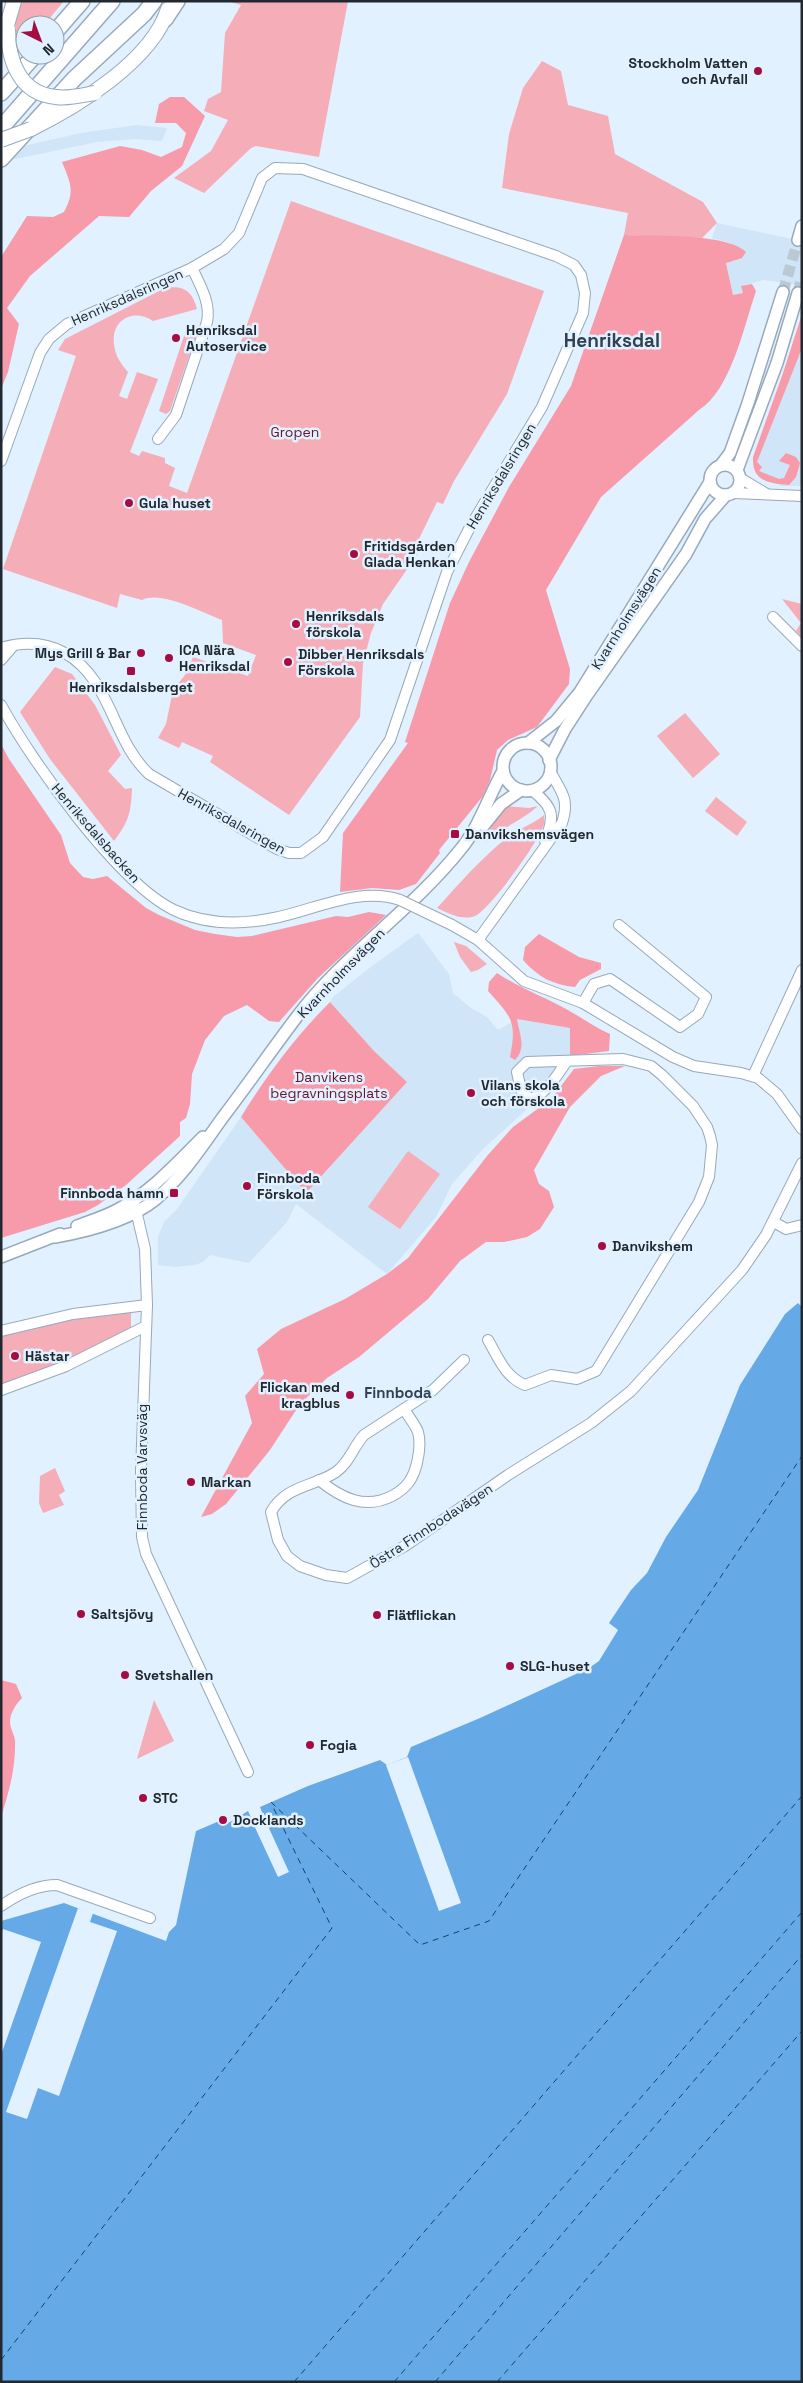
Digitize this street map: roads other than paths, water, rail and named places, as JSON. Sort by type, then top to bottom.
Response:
[{"type":"main road","points":[[65,21],[82,1]]},
{"type":"main road","points":[[1,128],[112,1]]},
{"type":"main road","points":[[1,159],[74,79],[144,14],[154,1]]},
{"type":"main road","points":[[165,19],[170,1]]},
{"type":"main road","points":[[1,140],[31,129],[67,112],[95,93],[140,52],[177,1]]},
{"type":"main road","points":[[11,4],[8,29],[11,57],[17,72],[28,86],[40,93],[58,98],[95,93]]},
{"type":"main road","points":[[1,46],[8,29]]},
{"type":"main road","points":[[1,93],[25,65]]},
{"type":"street","name":"Henriksdalsringen","points":[[1,461],[40,353],[58,330],[84,316],[213,258],[235,238],[257,187],[268,172],[275,168],[292,167],[359,187],[556,256],[574,265],[581,275],[585,293],[583,313],[542,407],[470,528],[447,572],[390,740],[331,828],[309,849],[294,853],[277,849],[149,774],[136,758],[96,680],[71,656],[52,647],[36,644],[16,644],[1,648]]},
{"type":"street","points":[[798,240],[802,226]]},
{"type":"street","name":"Henriksdalsringen","points":[[158,438],[176,415],[209,313],[203,291],[192,268]]},
{"type":"street","points":[[784,292],[730,453],[721,465],[713,471],[710,482],[716,492],[729,494],[802,496]]},
{"type":"street","points":[[729,494],[738,489],[739,474],[798,293]]},
{"type":"street","points":[[721,465],[732,466],[739,474],[766,494]]},
{"type":"street","name":"Kvarnholmsvägen","points":[[470,838],[486,810],[503,771],[505,756],[511,748],[528,743],[549,728],[580,692],[710,482]]},
{"type":"street","name":"Kvarnholmsvägen","points":[[55,1237],[81,1232],[138,1212],[156,1199],[185,1172],[300,1012],[426,888],[470,838],[482,828],[501,804],[546,781],[565,729],[587,694],[686,554],[705,519],[729,494]]},
{"type":"street","points":[[774,618],[802,646]]},
{"type":"street","points":[[1,660],[16,644]]},
{"type":"street","name":"Henriksdalsbacken","points":[[1,705],[37,763],[79,818],[135,881],[172,909],[204,920],[241,924],[364,896],[390,896],[452,925],[478,940]]},
{"type":"street","points":[[528,743],[541,748],[565,797],[565,813],[557,831],[542,849],[478,940],[524,981],[583,1003],[660,1049],[694,1066],[752,1076],[777,1094],[802,1129]]},
{"type":"street","points":[[503,771],[508,782],[527,790],[548,804],[551,811],[551,826],[542,849]]},
{"type":"street","points":[[583,1003],[594,984],[610,979],[680,1027],[698,1014],[706,997],[619,925]]},
{"type":"street","points":[[752,1076],[802,970]]},
{"type":"street","points":[[651,1066],[660,1049]]},
{"type":"street","points":[[488,1340],[500,1364],[511,1376],[524,1385],[551,1375],[577,1379],[596,1371],[699,1202],[709,1177],[712,1145],[707,1127],[683,1095],[651,1066],[623,1059],[527,1062],[517,1072],[521,1090],[530,1099],[536,1097],[554,1081],[567,1061]]},
{"type":"street","name":"Kvarnholmsvägen","points":[[1,1257],[107,1215],[133,1200],[171,1169],[224,1117]]},
{"type":"street","name":"Östra Finnbodavägen","points":[[464,1360],[433,1390],[364,1435],[344,1465],[335,1473],[299,1487],[277,1502],[271,1512],[278,1540],[287,1556],[300,1566],[326,1575],[347,1578],[405,1546],[508,1475],[608,1411],[649,1373],[742,1270],[774,1222],[802,1163]]},
{"type":"street","name":"Finnboda Varvsväg","points":[[133,1200],[144,1238],[147,1305],[142,1537],[146,1554],[248,1772]]},
{"type":"street","points":[[774,1222],[786,1228],[802,1225]]},
{"type":"street","points":[[1,1331],[73,1314],[147,1305]]},
{"type":"street","points":[[1,1390],[66,1366],[146,1326]]},
{"type":"street","points":[[319,1480],[335,1494],[369,1503],[381,1502],[408,1485],[415,1471],[419,1444],[418,1432],[404,1409]]},
{"type":"street","points":[[1,1906],[19,1893],[47,1885],[57,1885],[150,1918]]},
{"type":"water","points":[[798,1303],[802,1307],[802,2382],[1,2382],[1,1921],[64,1903],[166,1941],[169,1932],[176,1925],[196,1831],[217,1822],[225,1825],[248,1811],[252,1820],[263,1815],[260,1807],[308,1786],[380,1760],[387,1765],[407,1757],[411,1747],[480,1718],[589,1668],[599,1661],[618,1630],[609,1623],[631,1590],[647,1573],[666,1537],[698,1490],[740,1385],[785,1314]]},
{"type":"tunnel","points":[[783,292],[798,240]]},
{"type":"tunnel","points":[[798,293],[802,277]]},
{"type":"place","name":"Stockholm Vatten och Avfall","points":[[758,71]]},
{"type":"place","name":"Henriksdal Autoservice","points":[[176,338]]},
{"type":"place","name":"Gula huset","points":[[129,503]]},
{"type":"place","name":"Fritidsgården Glada Henkan","points":[[354,554]]},
{"type":"place","name":"Henriksdals förskola","points":[[296,624]]},
{"type":"place","name":"Mys Grill & Bar","points":[[141,653]]},
{"type":"place","name":"ICA Nära Henriksdal","points":[[169,658]]},
{"type":"place","name":"Dibber Henriksdals Förskola","points":[[288,662]]},
{"type":"place","name":"Henriksdalsberget","points":[[131,671]]},
{"type":"place","name":"Danvikshemsvägen","points":[[455,834]]},
{"type":"place","name":"Vilans skola och förskola","points":[[471,1093]]},
{"type":"place","name":"Finnboda Förskola","points":[[247,1186]]},
{"type":"place","name":"Finnboda hamn","points":[[174,1193]]},
{"type":"place","name":"Danvikshem","points":[[602,1246]]},
{"type":"place","name":"Hästar","points":[[15,1356]]},
{"type":"place","name":"Flickan med kragblus","points":[[350,1395]]},
{"type":"place","name":"Markan","points":[[191,1482]]},
{"type":"place","name":"Saltsjövy","points":[[81,1614]]},
{"type":"place","name":"Flätflickan","points":[[377,1615]]},
{"type":"place","name":"SLG-huset","points":[[510,1666]]},
{"type":"place","name":"Svetshallen","points":[[125,1675]]},
{"type":"place","name":"Fogia","points":[[310,1745]]},
{"type":"place","name":"STC","points":[[143,1798]]},
{"type":"place","name":"Docklands","points":[[223,1820]]},
{"type":"district","name":"Henriksdal","points":[[612,340]]},
{"type":"district","name":"Finnboda","points":[[398,1392]]},
{"type":"park label","name":"Gropen","points":[[295,432]]},
{"type":"park label","name":"Danvikens begravningsplats","points":[[329,1086]]}]
